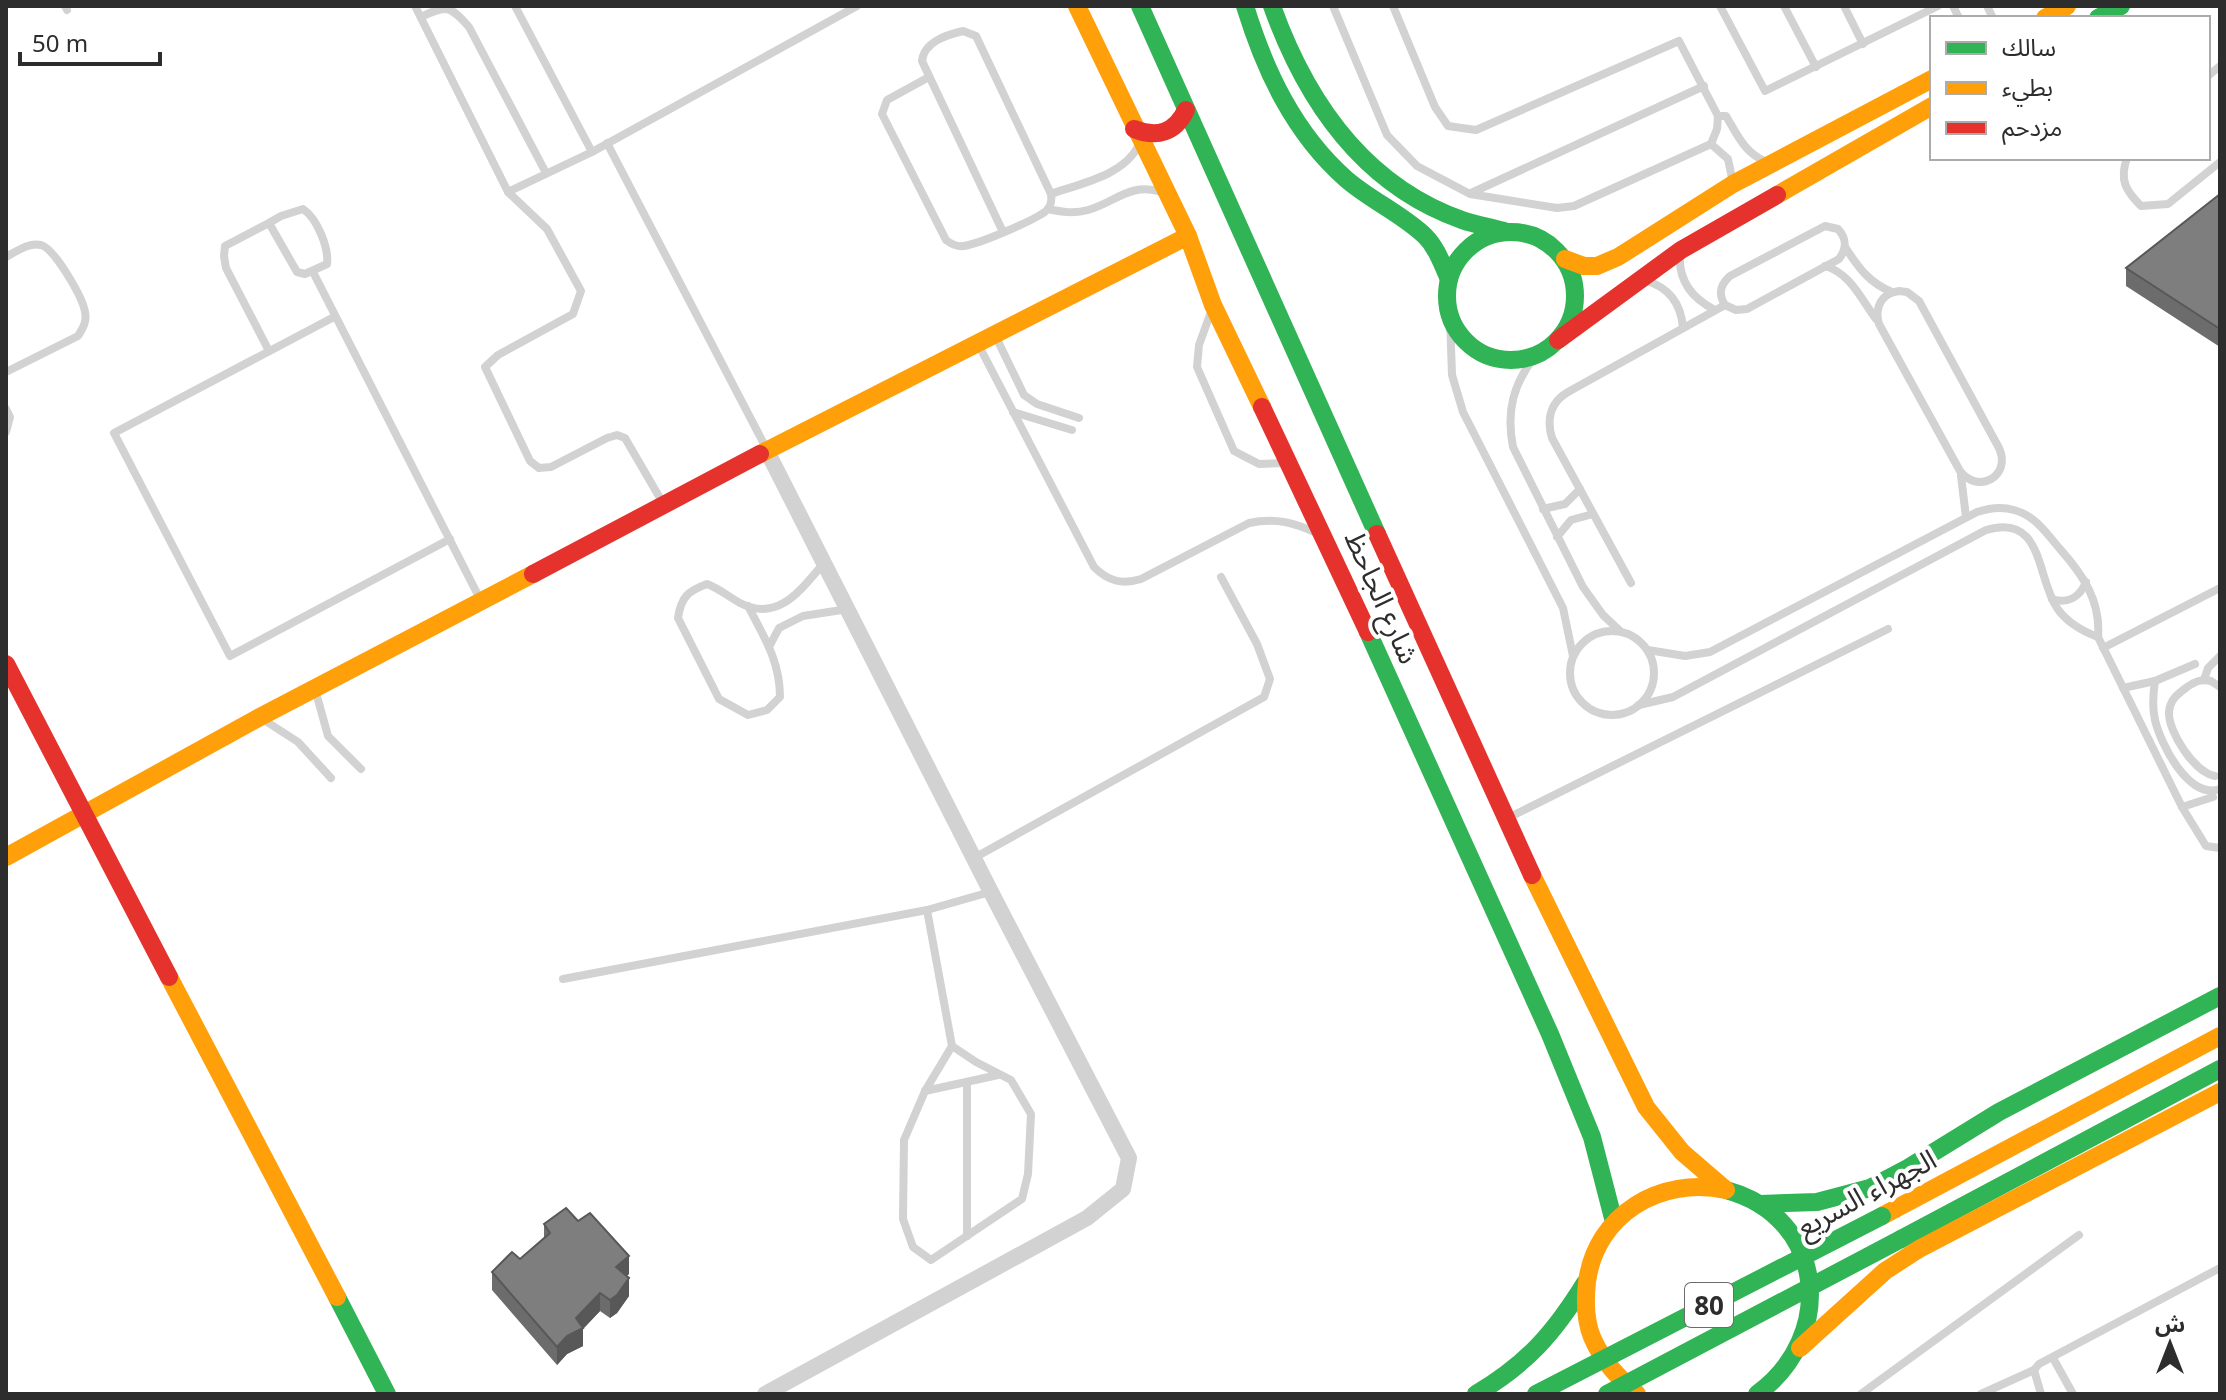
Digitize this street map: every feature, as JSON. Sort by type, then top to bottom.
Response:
[{"type":"main road","name":"شارع الجاحظ","points":[[1077,6],[1188,236],[1213,305],[1325,538],[1550,1034],[1592,1137],[1614,1222]]},
{"type":"main road","name":"شارع الجاحظ","points":[[1140,6],[1505,820],[1646,1107],[1678,1150],[1725,1189]]},
{"type":"main road","points":[[1245,6],[1275,87],[1308,138],[1345,179],[1426,237],[1449,279]]},
{"type":"main road","points":[[1272,6],[1287,48],[1312,98],[1327,121],[1363,159],[1404,191],[1427,204],[1465,221],[1539,237],[1565,259],[1572,272],[1576,301],[1567,328],[1558,340]]},
{"type":"main road","points":[[2049,16],[2067,6]]},
{"type":"main road","points":[[2102,16],[2121,6]]},
{"type":"main road","points":[[1565,259],[1584,266],[1597,266],[1618,257],[1733,184],[1930,80]]},
{"type":"main road","points":[[1505,231],[1476,242],[1454,265],[1447,292],[1450,317],[1470,345],[1485,354],[1510,360],[1536,355],[1681,250],[1930,107]]},
{"type":"main road","points":[[1137,135],[1165,134],[1182,120],[1186,110]]},
{"type":"main road","points":[[6,857],[260,717],[767,451],[1188,236]]},
{"type":"main road","points":[[6,664],[387,1394]]},
{"type":"main road","name":"الجهراء السريع","points":[[1760,1204],[1817,1202],[1849,1195],[1880,1183],[1997,1113],[2220,996]]},
{"type":"main road","name":"الجهراء السريع","points":[[1536,1394],[1882,1216],[2220,1036]]},
{"type":"main road","name":"الجهراء السريع","points":[[1607,1394],[2220,1069]]},
{"type":"main road","points":[[1757,1394],[1780,1376],[1800,1348],[1885,1271],[1919,1249],[2220,1092]]},
{"type":"main road","points":[[1637,1394],[1620,1382],[1598,1353],[1585,1320],[1585,1283],[1594,1250],[1614,1222],[1626,1210],[1657,1193],[1690,1186],[1725,1189],[1760,1204],[1780,1222],[1797,1243],[1809,1277],[1810,1313],[1800,1348]]},
{"type":"main road","points":[[1476,1394],[1523,1364],[1543,1346],[1585,1283]]},
{"type":"street","points":[[765,1394],[1087,1218],[1123,1189],[1129,1158],[767,451]]},
{"type":"lane","points":[[415,6],[508,192],[547,229],[581,291],[573,314],[498,355],[485,367],[530,461],[539,468],[551,467],[617,435],[625,438],[665,506]]},
{"type":"lane","points":[[515,6],[592,152]]},
{"type":"lane","points":[[508,192],[592,152],[857,6]]},
{"type":"lane","points":[[1333,6],[1387,135],[1417,166],[1470,194],[1557,208],[1574,206],[1711,144],[1718,116],[1679,41],[1476,130],[1448,126],[1435,107],[1393,6]]},
{"type":"lane","points":[[1720,6],[1765,91],[1938,6]]},
{"type":"lane","points":[[1784,6],[1816,67]]},
{"type":"lane","points":[[1844,6],[1863,44]]},
{"type":"lane","points":[[421,17],[441,8],[456,11],[469,27],[546,173]]},
{"type":"lane","points":[[1003,232],[922,61],[926,47],[963,31],[976,36],[1051,194],[1048,209]]},
{"type":"lane","points":[[929,77],[887,100],[882,108],[883,119],[950,243],[963,246],[1003,232],[1048,209],[1087,211],[1126,193],[1148,188],[1166,193]]},
{"type":"lane","points":[[1470,194],[1704,86]]},
{"type":"lane","points":[[1718,116],[1726,116],[1751,155],[1771,164]]},
{"type":"lane","points":[[1051,194],[1116,170],[1134,155],[1137,135]]},
{"type":"lane","points":[[607,143],[767,451]]},
{"type":"lane","points":[[1711,144],[1728,159],[1733,184]]},
{"type":"lane","points":[[2126,160],[2123,170],[2127,192],[2141,206],[2168,204],[2220,162]]},
{"type":"lane","points":[[269,223],[297,272],[313,272],[327,264],[329,253],[310,214],[303,209],[269,223],[225,246],[226,268],[269,351]]},
{"type":"lane","points":[[1825,226],[1838,229],[1845,240],[1845,247],[1839,259],[1825,266],[1747,309],[1736,310],[1725,305],[1720,293],[1721,286],[1730,276],[1825,226]]},
{"type":"lane","points":[[6,257],[30,245],[43,246],[55,254],[85,311],[85,325],[78,336],[6,372]]},
{"type":"lane","points":[[1825,266],[1847,279],[1879,324],[1964,477],[1978,483],[1992,480],[2001,469],[2002,455],[1919,301],[1907,292],[1892,292],[1872,282],[1845,247]]},
{"type":"lane","points":[[1681,250],[1682,275],[1687,287],[1694,296],[1715,310]]},
{"type":"lane","points":[[313,272],[482,602]]},
{"type":"lane","points":[[1638,280],[1650,282],[1671,294],[1678,304],[1683,328]]},
{"type":"lane","points":[[1879,324],[1877,309],[1892,292]]},
{"type":"lane","points":[[1213,305],[1199,345],[1197,367],[1234,451],[1259,464],[1290,463]]},
{"type":"lane","points":[[1631,583],[1549,429],[1551,411],[1568,392],[1725,305]]},
{"type":"lane","points":[[334,317],[114,433],[230,656],[450,539]]},
{"type":"lane","points":[[1450,317],[1452,375],[1463,412],[1558,597],[1567,620],[1575,692],[1592,710],[1616,715],[1639,705],[1673,697],[1986,530],[1997,527],[2019,531],[2027,538],[2041,561],[2052,599],[2071,623],[2098,637]]},
{"type":"lane","points":[[986,338],[1013,412],[1094,567],[1110,580],[1131,582],[1141,579],[1249,523],[1261,520],[1286,521],[1325,538]]},
{"type":"lane","points":[[986,338],[1024,395],[1037,404],[1079,418]]},
{"type":"lane","points":[[1536,355],[1523,371],[1510,408],[1509,428],[1513,447],[1590,597],[1620,631]]},
{"type":"lane","points":[[6,409],[10,417],[6,432]]},
{"type":"lane","points":[[1013,412],[1072,430]]},
{"type":"lane","points":[[1960,471],[1966,517]]},
{"type":"lane","points":[[1543,509],[1565,504],[1580,489]]},
{"type":"lane","points":[[1648,650],[1685,656],[1721,648],[1977,512],[2001,508],[2024,514],[2043,528],[2086,582],[2097,608],[2098,637],[2182,807],[2206,846],[2220,848]]},
{"type":"lane","points":[[1557,537],[1571,520],[1593,514]]},
{"type":"lane","points":[[748,606],[780,674],[780,697],[767,710],[748,715],[719,699],[678,618],[680,603],[689,590],[707,584],[758,610],[782,605],[794,597],[824,563]]},
{"type":"lane","points":[[974,858],[1264,697],[1270,679],[1257,644],[1221,577]]},
{"type":"lane","points":[[2052,599],[2066,601],[2073,598],[2086,582]]},
{"type":"lane","points":[[2103,648],[2220,588]]},
{"type":"lane","points":[[769,647],[779,628],[803,616],[848,609]]},
{"type":"lane","points":[[1505,820],[1888,629]]},
{"type":"lane","points":[[1573,656],[1587,638],[1608,630],[1631,634],[1648,650],[1655,673],[1648,696],[1639,705]]},
{"type":"lane","points":[[2204,680],[2208,668],[2220,656]]},
{"type":"lane","points":[[2123,688],[2155,681],[2195,664]]},
{"type":"lane","points":[[2215,776],[2204,773],[2194,765],[2169,720],[2176,695],[2194,683],[2204,680],[2220,687]]},
{"type":"lane","points":[[2155,681],[2155,720],[2159,733],[2184,776],[2204,790],[2220,789]]},
{"type":"lane","points":[[315,689],[328,736],[361,769]]},
{"type":"lane","points":[[260,717],[298,742],[331,778]]},
{"type":"lane","points":[[2182,807],[2213,797]]},
{"type":"lane","points":[[563,979],[927,910],[991,892]]},
{"type":"lane","points":[[927,910],[952,1046],[925,1091],[904,1140],[903,1219],[913,1247],[931,1260],[1022,1199],[1028,1174],[1031,1114],[1011,1080],[952,1046]]},
{"type":"lane","points":[[925,1091],[1000,1075]]},
{"type":"lane","points":[[967,1082],[967,1236]]},
{"type":"lane","points":[[1861,1394],[2079,1235]]},
{"type":"lane","points":[[1981,1394],[2034,1370],[2039,1364],[2220,1268]]},
{"type":"lane","points":[[2053,1358],[2073,1394]]},
{"type":"lane","points":[[2034,1370],[2041,1394]]},
{"type":"building","points":[[2220,194],[2220,329],[2126,268]]},
{"type":"building","points":[[566,1208],[578,1221],[590,1213],[629,1256],[616,1267],[629,1278],[610,1300],[600,1293],[576,1318],[583,1328],[567,1336],[557,1347],[492,1272],[512,1252],[520,1259],[550,1233],[544,1224]]},
{"type":"traffic: fast","points":[[1140,6],[1377,534]]},
{"type":"traffic: fast","points":[[1245,6],[1272,77],[1311,142],[1346,179],[1425,236],[1449,279]]},
{"type":"traffic: fast","points":[[1272,6],[1302,75],[1343,136],[1367,162],[1427,205],[1462,220],[1504,231]]},
{"type":"traffic: fast","points":[[2102,16],[2121,6]]},
{"type":"traffic: fast","points":[[1511,232],[1536,237],[1557,250],[1570,271],[1575,296],[1570,321],[1557,342],[1536,355],[1511,360],[1486,355],[1465,342],[1452,321],[1447,296],[1452,271],[1465,250],[1486,237],[1511,232]]},
{"type":"traffic: fast","points":[[1368,632],[1550,1034],[1592,1137],[1614,1222]]},
{"type":"traffic: fast","points":[[1760,1204],[1817,1202],[1870,1188],[1999,1112],[2220,996]]},
{"type":"traffic: fast","points":[[1901,1239],[2220,1069]]},
{"type":"traffic: fast","points":[[1726,1190],[1759,1204],[1784,1225],[1801,1251],[1809,1280],[1809,1311],[1800,1341],[1783,1370],[1757,1394]]},
{"type":"traffic: fast","points":[[1536,1394],[1882,1216]]},
{"type":"traffic: fast","points":[[1607,1394],[1901,1239]]},
{"type":"traffic: fast","points":[[1476,1394],[1510,1371],[1538,1346],[1585,1283]]},
{"type":"traffic: fast","points":[[337,1297],[387,1394]]},
{"type":"traffic: slow","points":[[1077,6],[1188,236],[1213,305],[1262,407]]},
{"type":"traffic: slow","points":[[2049,16],[2067,6]]},
{"type":"traffic: slow","points":[[1565,259],[1584,266],[1597,266],[1618,257],[1733,184],[1930,80]]},
{"type":"traffic: slow","points":[[1777,195],[1930,107]]},
{"type":"traffic: slow","points":[[760,454],[1188,236]]},
{"type":"traffic: slow","points":[[6,857],[260,717],[533,574]]},
{"type":"traffic: slow","points":[[1532,875],[1646,1107],[1682,1152],[1725,1189]]},
{"type":"traffic: slow","points":[[169,977],[337,1297]]},
{"type":"traffic: slow","points":[[1882,1216],[2220,1036]]},
{"type":"traffic: slow","points":[[1800,1348],[1885,1271],[1919,1249],[2220,1092]]},
{"type":"traffic: slow","points":[[1637,1394],[1606,1361],[1590,1330],[1586,1296],[1593,1258],[1603,1237],[1618,1219],[1636,1205],[1678,1189],[1702,1187],[1726,1190]]},
{"type":"traffic: jam","points":[[1134,129],[1164,132],[1176,124],[1186,110]]},
{"type":"traffic: jam","points":[[1558,340],[1681,250],[1777,195]]},
{"type":"traffic: jam","points":[[1262,407],[1368,632]]},
{"type":"traffic: jam","points":[[533,574],[760,454]]},
{"type":"traffic: jam","points":[[1377,534],[1532,875]]},
{"type":"traffic: jam","points":[[6,664],[169,977]]}]
